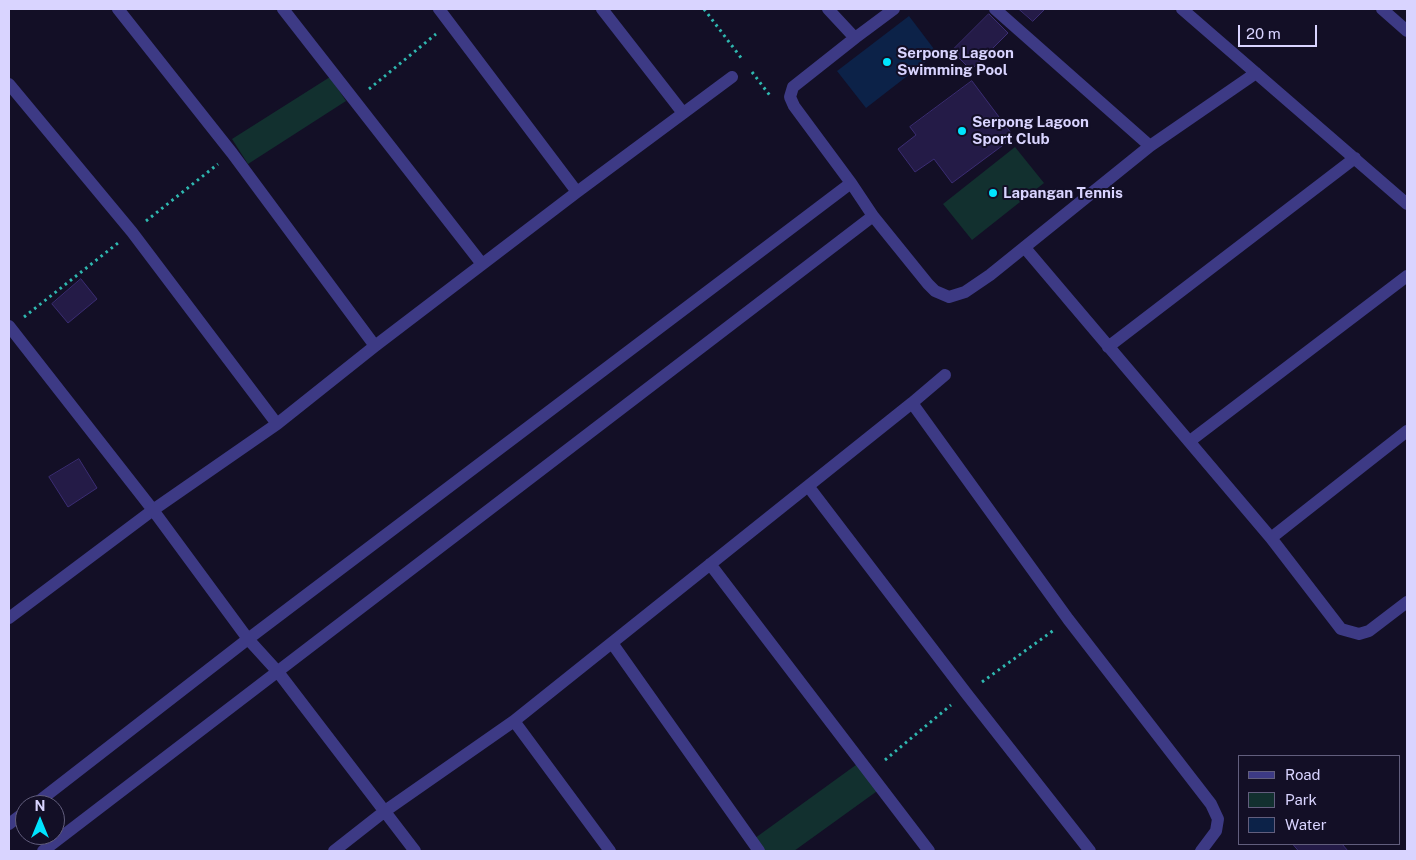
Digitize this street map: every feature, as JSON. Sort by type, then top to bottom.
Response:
[{"type":"street","points":[[118,9],[232,153],[375,346]]},
{"type":"street","points":[[283,9],[482,264]]},
{"type":"street","points":[[439,9],[577,192]]},
{"type":"street","points":[[602,9],[683,113]]},
{"type":"street","points":[[828,9],[855,38]]},
{"type":"street","points":[[894,9],[793,87],[790,97],[794,106],[851,182],[873,216],[928,284],[935,291],[949,297],[965,292],[990,275],[1150,146],[1256,73]]},
{"type":"street","points":[[995,9],[1150,146]]},
{"type":"street","points":[[1182,9],[1407,204]]},
{"type":"street","points":[[1382,9],[1407,31]]},
{"type":"street","points":[[10,614],[153,510],[277,424],[482,264],[732,77]]},
{"type":"street","points":[[9,84],[132,232],[277,424]]},
{"type":"street","points":[[1108,347],[1355,158]]},
{"type":"street","points":[[47,795],[248,639],[851,182]]},
{"type":"street","points":[[43,851],[873,216]]},
{"type":"street","points":[[1025,248],[1271,538],[1341,629],[1359,634],[1369,631],[1407,602]]},
{"type":"street","points":[[1190,441],[1407,276]]},
{"type":"street","points":[[9,326],[153,510],[248,639],[278,672],[415,851]]},
{"type":"street","points":[[334,851],[385,811],[514,721],[945,375]]},
{"type":"street","points":[[912,403],[1068,619],[1211,804],[1218,818],[1216,831],[1201,851]]},
{"type":"street","points":[[1271,538],[1407,431]]},
{"type":"street","points":[[808,486],[966,693],[1090,851]]},
{"type":"street","points":[[710,564],[929,851]]},
{"type":"street","points":[[612,644],[759,851]]},
{"type":"street","points":[[514,721],[610,851]]},
{"type":"path","points":[[704,9],[743,61]]},
{"type":"path","points":[[355,100],[450,23]]},
{"type":"path","points":[[748,68],[771,98]]},
{"type":"path","points":[[869,773],[966,693],[1068,619]]},
{"type":"green space","points":[[330,77],[346,101],[248,164],[232,139]]},
{"type":"green space","name":"Lapangan Tennis","points":[[1015,147],[1044,183],[972,240],[943,204]]},
{"type":"green space","points":[[860,762],[880,789],[794,851],[758,851],[751,841]]},
{"type":"water","name":"Serpong Lagoon Swimming Pool","points":[[909,16],[937,53],[866,108],[837,71]]},
{"type":"building","points":[[1019,9],[1045,9],[1033,21]]},
{"type":"building","points":[[989,14],[1008,33],[971,70],[952,51]]},
{"type":"building","name":"Serpong Lagoon Sport Club","points":[[972,81],[1014,137],[952,183],[934,159],[915,172],[898,149],[916,135],[910,127]]},
{"type":"building","points":[[81,279],[97,299],[68,323],[52,304]]},
{"type":"building","points":[[79,459],[97,488],[68,507],[49,477]]},
{"type":"building","points":[[1294,845],[1343,845],[1348,851],[1299,851]]},
{"type":"place","name":"Serpong Lagoon Swimming Pool","points":[[887,62]]},
{"type":"place","name":"Serpong Lagoon Sport Club","points":[[962,131]]},
{"type":"place","name":"Lapangan Tennis","points":[[993,193]]}]
